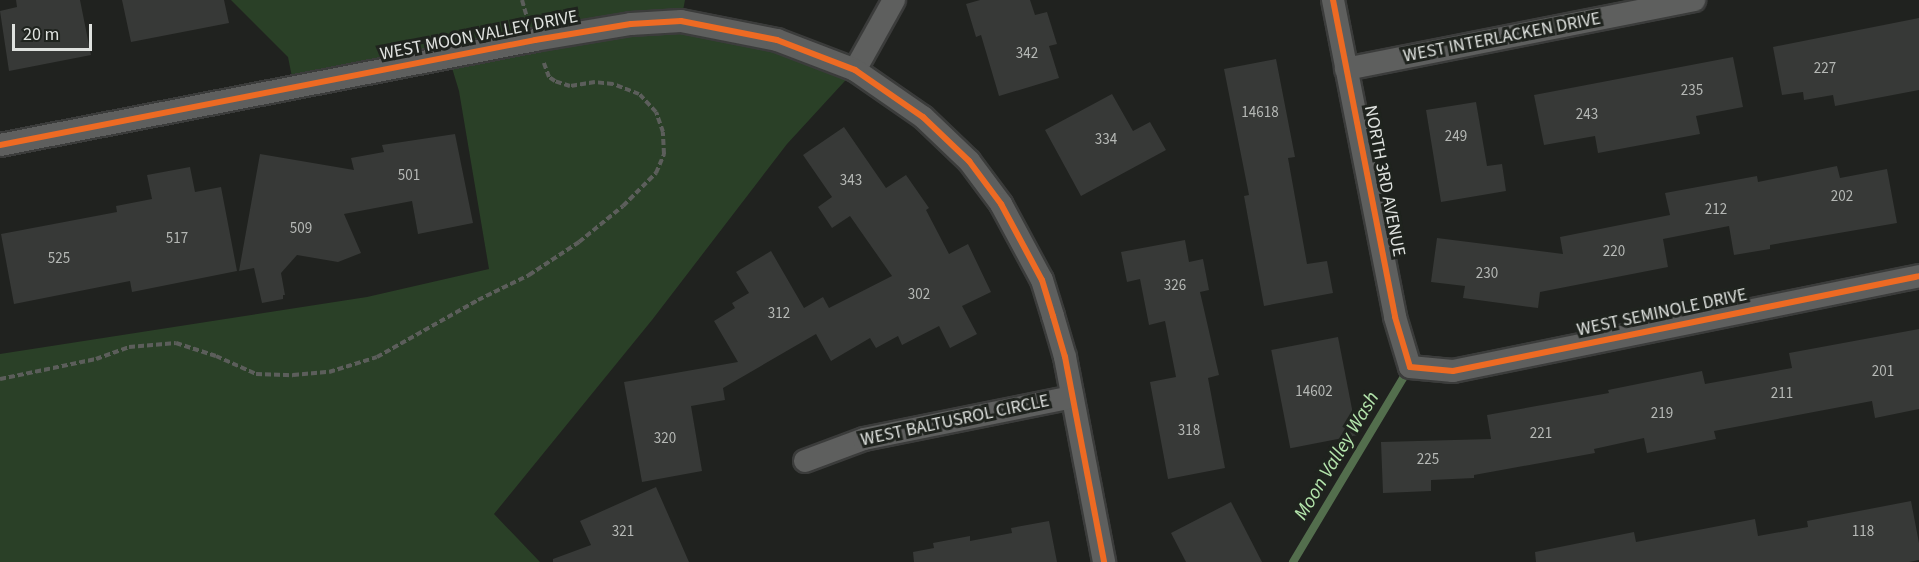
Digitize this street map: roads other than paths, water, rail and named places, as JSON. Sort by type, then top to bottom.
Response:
[{"type":"street","points":[[855,70],[894,0]]},
{"type":"street","name":"NORTH 3RD AVENUE","points":[[1333,0],[1395,317],[1410,368]]},
{"type":"street","name":"WEST INTERLACKEN DRIVE","points":[[1346,69],[1694,0]]},
{"type":"street","name":"WEST MOON VALLEY DRIVE","points":[[0,145],[535,40],[631,24],[681,21],[777,40],[855,70],[923,117],[969,161],[1001,204],[1042,280],[1065,357],[1104,562]]},
{"type":"street","name":"WEST SEMINOLE DRIVE","points":[[1410,368],[1453,371],[1919,276]]},
{"type":"street","name":"WEST BALTUSROL CIRCLE","points":[[805,461],[864,439],[1072,397]]},
{"type":"waterway","name":"Moon Valley Wash","points":[[1293,562],[1409,368]]}]
